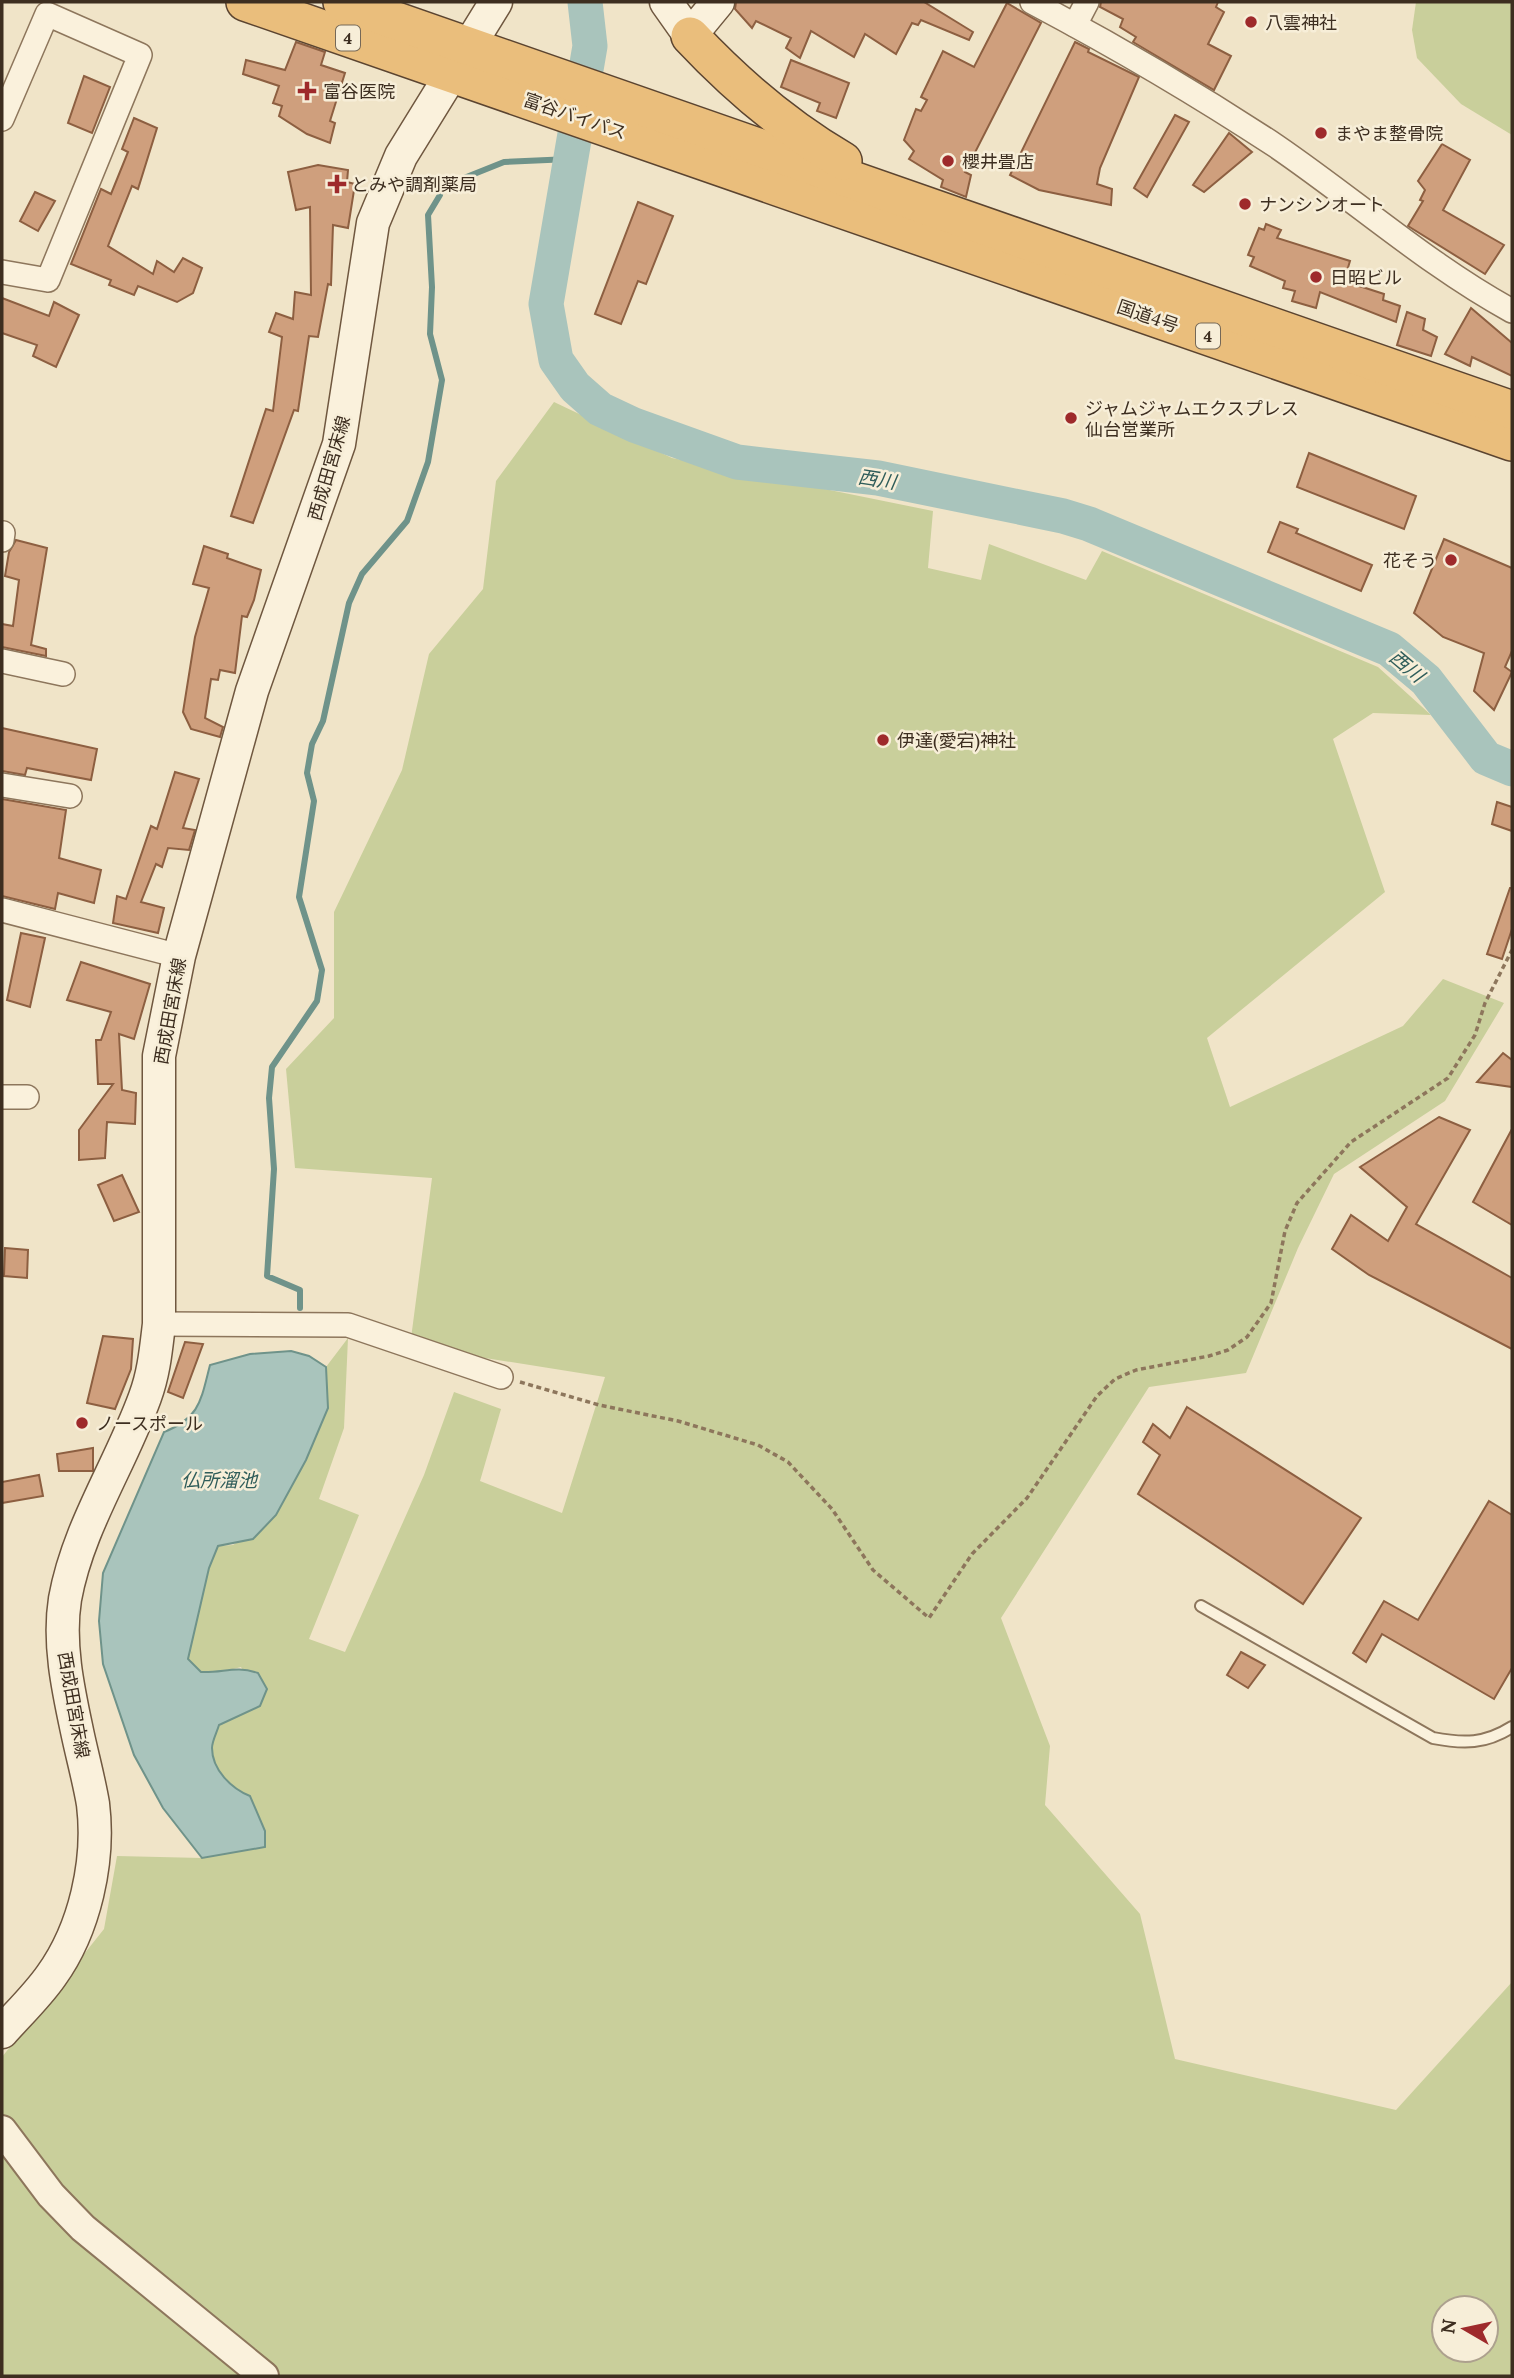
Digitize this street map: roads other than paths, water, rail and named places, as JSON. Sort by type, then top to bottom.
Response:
[{"type":"highway","name":"富谷バイパス","points":[[246,2],[460,60],[601,107],[910,218]]},
{"type":"highway","name":"富谷バイパス","points":[[342,2],[460,60]]},
{"type":"highway","points":[[690,36],[750,95],[910,218]]},
{"type":"highway","name":"国道4号","points":[[910,218],[1512,410]]},
{"type":"highway","name":"国道4号","points":[[910,218],[1512,442]]},
{"type":"main road","name":"西成田宮床線","points":[[2,2032],[51,1976],[73,1936],[88,1893],[93,1849],[93,1805],[67,1683],[63,1643],[65,1602],[73,1563],[146,1396],[155,1363],[159,1324],[159,1056],[179,956],[252,691],[339,444],[373,223],[401,156],[496,2]]},
{"type":"main road","points":[[666,2],[690,36],[718,2]]},
{"type":"street","points":[[1032,2],[1075,25],[1277,147],[1373,217],[1512,311]]},
{"type":"street","points":[[1075,25],[1087,2]]},
{"type":"street","points":[[2,119],[47,14],[140,55],[48,280],[2,272]]},
{"type":"street","points":[[2,540],[3,533]]},
{"type":"street","points":[[2,661],[63,674]]},
{"type":"street","points":[[2,785],[70,796]]},
{"type":"street","points":[[2,910],[179,956]]},
{"type":"street","points":[[2,1097],[27,1097]]},
{"type":"street","points":[[159,1324],[348,1325],[501,1377]]},
{"type":"street","points":[[2,2130],[51,2195],[83,2228],[264,2376]]},
{"type":"lane","points":[[1201,1606],[1433,1738],[1457,1743],[1483,1742],[1512,1727]]},
{"type":"water","name":"仏所溜池","points":[[291,1351],[309,1356],[326,1367],[328,1408],[306,1460],[276,1515],[253,1539],[218,1546],[209,1568],[188,1659],[201,1672],[236,1669],[258,1673],[267,1689],[260,1706],[219,1725],[212,1748],[215,1764],[224,1778],[236,1789],[250,1796],[265,1831],[265,1847],[202,1858],[163,1808],[134,1755],[103,1664],[99,1621],[103,1573],[164,1432],[176,1427],[192,1414],[201,1398],[210,1365],[250,1354]]},
{"type":"waterway","name":"西川","points":[[585,2],[590,46],[546,304],[556,360],[575,387],[600,409],[634,425],[737,462],[878,478],[1063,516],[1089,524],[1389,649],[1426,680],[1486,758],[1512,769]]},
{"type":"waterway","points":[[464,178],[504,162],[570,159]]},
{"type":"waterway","points":[[300,1308],[300,1290],[267,1276],[274,1169],[269,1098],[272,1067],[317,1001],[322,970],[299,897],[314,801],[307,773],[312,744],[323,721],[349,603],[362,574],[407,521],[428,462],[442,380],[430,334],[432,287],[428,215],[440,195]]},
{"type":"place","name":"八雲神社","points":[[1251,22]]},
{"type":"place","name":"富谷医院","points":[[307,91]]},
{"type":"place","name":"まやま整骨院","points":[[1321,133]]},
{"type":"place","name":"櫻井畳店","points":[[948,161]]},
{"type":"place","name":"とみや調剤薬局","points":[[337,184]]},
{"type":"place","name":"ナンシンオート","points":[[1245,204]]},
{"type":"place","name":"日昭ビル","points":[[1316,277]]},
{"type":"place","name":"ジャムジャムエクスプレス 仙台営業所","points":[[1071,418]]},
{"type":"place","name":"花そう","points":[[1451,560]]},
{"type":"place","name":"伊達(愛宕)神社","points":[[883,740]]},
{"type":"place","name":"ノースポール","points":[[82,1423]]}]
